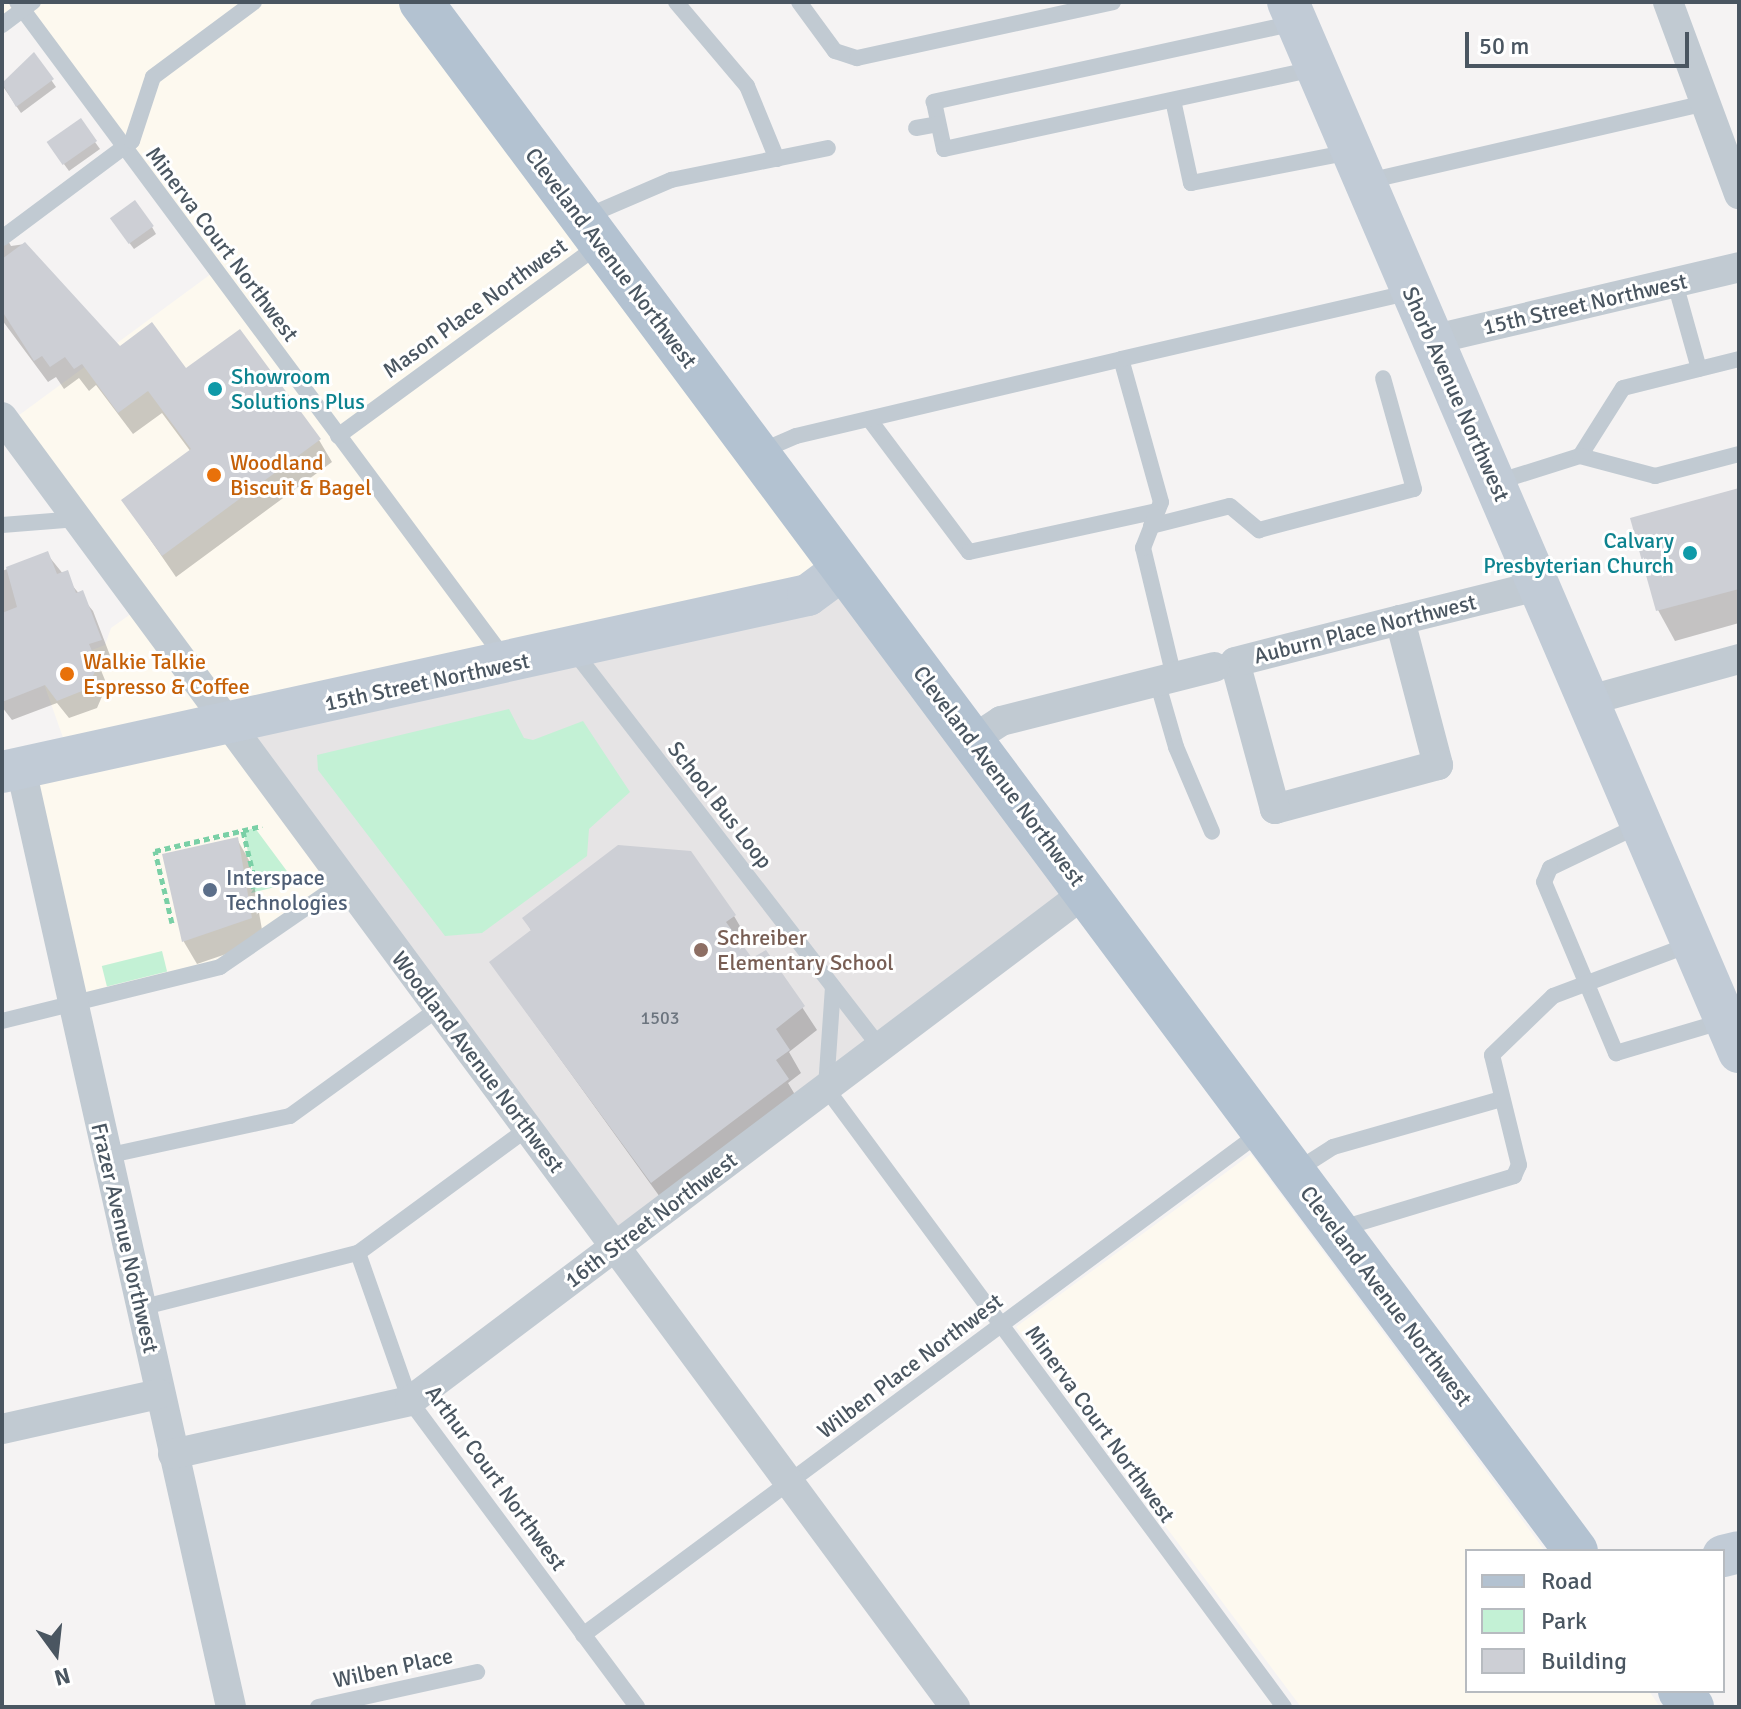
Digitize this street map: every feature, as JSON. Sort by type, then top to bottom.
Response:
[{"type":"main road","name":"Cleveland Avenue Northwest","points":[[421,2],[1575,1549]]},
{"type":"street","points":[[1668,2],[1739,194]]},
{"type":"street","name":"Shorb Avenue Northwest","points":[[1292,12],[1431,340],[1541,585],[1732,1036]]},
{"type":"street","name":"15th Street Northwest","points":[[1431,340],[1739,267]]},
{"type":"street","name":"Woodland Avenue Northwest","points":[[2,417],[955,1707]]},
{"type":"street","name":"15th Street Northwest","points":[[11,770],[231,726],[808,595],[843,569]]},
{"type":"street","name":"Auburn Place Northwest","points":[[972,740],[1001,721],[1541,585]]},
{"type":"street","points":[[1224,665],[1275,809],[1438,765],[1400,620]]},
{"type":"street","points":[[1590,700],[1739,659]]},
{"type":"street","name":"Frazer Avenue Northwest","points":[[11,770],[73,1006],[231,1707]]},
{"type":"street","name":"16th Street Northwest","points":[[173,1454],[410,1401],[1086,892]]},
{"type":"street","points":[[2,1429],[159,1394]]},
{"type":"lane","points":[[2,238],[123,148],[140,132],[153,77],[254,2]]},
{"type":"lane","points":[[676,2],[747,86],[777,159]]},
{"type":"lane","points":[[799,2],[842,56],[1113,2]]},
{"type":"lane","points":[[2,25],[24,4]]},
{"type":"lane","name":"Minerva Court Northwest","points":[[24,4],[123,148],[509,664]]},
{"type":"lane","points":[[1292,12],[934,102],[944,149],[1314,69]]},
{"type":"lane","points":[[1173,100],[1191,183],[1358,166],[1705,103]]},
{"type":"lane","points":[[916,128],[938,124]]},
{"type":"lane","name":"Mason Place Northwest","points":[[338,436],[591,231],[671,180],[828,148]]},
{"type":"lane","points":[[1675,283],[1699,369]]},
{"type":"lane","points":[[756,453],[869,419],[1411,292]]},
{"type":"lane","points":[[1121,359],[1161,502],[1143,548],[1166,679],[1212,832]]},
{"type":"lane","points":[[1580,456],[1623,388],[1739,359]]},
{"type":"lane","points":[[869,419],[969,552],[1230,506],[1259,530],[1414,489],[1383,378]]},
{"type":"lane","points":[[1495,483],[1580,456],[1655,476],[1739,454]]},
{"type":"lane","points":[[2,525],[78,519]]},
{"type":"lane","name":"School Bus Loop","points":[[573,650],[879,1046]]},
{"type":"lane","points":[[1643,824],[1550,868],[1544,882],[1616,1053],[1732,1036]]},
{"type":"lane","points":[[2,1021],[73,1006],[220,967],[343,882]]},
{"type":"lane","points":[[1336,1230],[1514,1176],[1519,1165],[1492,1055],[1553,996],[1693,943]]},
{"type":"lane","points":[[826,1088],[833,987]]},
{"type":"lane","points":[[106,1156],[290,1116],[438,1009]]},
{"type":"lane","name":"Minerva Court Northwest","points":[[826,1088],[1284,1707]]},
{"type":"lane","points":[[1293,1172],[1333,1147],[1502,1099]]},
{"type":"lane","points":[[140,1308],[358,1253],[528,1128]]},
{"type":"lane","name":"Wilben Place Northwest","points":[[583,1635],[790,1485],[1263,1131]]},
{"type":"lane","name":"Arthur Court Northwest","points":[[358,1253],[410,1401],[637,1707]]},
{"type":"lane","name":"Wilben Place","points":[[318,1707],[477,1672]]},
{"type":"path","points":[[172,923],[155,851],[262,826]]},
{"type":"path","points":[[243,831],[256,885],[249,887]]},
{"type":"shaded area","points":[[2,2],[421,2],[843,569],[343,882],[220,967],[73,1006],[21,769],[71,760],[39,670],[105,645],[111,628],[142,606],[7,424],[215,271],[23,10],[2,25]]},
{"type":"shaded area","name":"Schreiber Elementary School","points":[[843,569],[1086,892],[615,1248],[231,726]]},
{"type":"shaded area","points":[[1251,1154],[1544,1549],[1465,1549],[1465,1693],[1650,1693],[1660,1707],[1301,1707],[1016,1327]]},
{"type":"green space","points":[[509,709],[524,738],[533,740],[583,721],[630,792],[589,829],[587,856],[482,933],[445,936],[318,770],[317,755]]},
{"type":"green space","points":[[255,828],[295,882],[251,893],[256,885],[243,831]]},
{"type":"green space","points":[[162,951],[167,971],[107,986],[102,966]]},
{"type":"building","points":[[34,52],[54,79],[16,107],[2,83]]},
{"type":"building","points":[[81,118],[97,141],[63,165],[47,142]]},
{"type":"building","points":[[135,200],[154,226],[129,244],[110,218]]},
{"type":"building","points":[[25,242],[120,346],[152,322],[186,368],[240,329],[321,439],[162,556],[121,500],[191,449],[148,391],[118,413],[82,364],[74,369],[65,357],[50,367],[42,356],[34,361],[2,311],[2,259]]},
{"type":"building","name":"Calvary Presbyterian Church","points":[[1739,488],[1739,589],[1656,611],[1630,518]]},
{"type":"building","points":[[48,551],[57,574],[68,570],[76,593],[83,590],[102,640],[89,644],[98,665],[87,689],[57,701],[45,685],[2,702],[2,613],[17,607],[6,567]]},
{"type":"building","name":"Interspace Technologies","points":[[238,837],[252,918],[182,942],[162,854]]},
{"type":"building","name":"Schreiber Elementary School","points":[[618,845],[691,851],[736,915],[726,922],[752,958],[766,950],[805,1006],[776,1029],[790,1050],[776,1060],[789,1079],[651,1183],[489,962],[531,930],[522,918]]},
{"type":"place","name":"Showroom Solutions Plus","points":[[215,389]]},
{"type":"place","name":"Woodland Biscuit & Bagel","points":[[214,475]]},
{"type":"place","name":"Calvary Presbyterian Church","points":[[1690,553]]},
{"type":"place","name":"Walkie Talkie Espresso & Coffee","points":[[67,674]]},
{"type":"place","name":"Interspace Technologies","points":[[210,890]]},
{"type":"place","name":"Schreiber Elementary School","points":[[701,950]]}]
